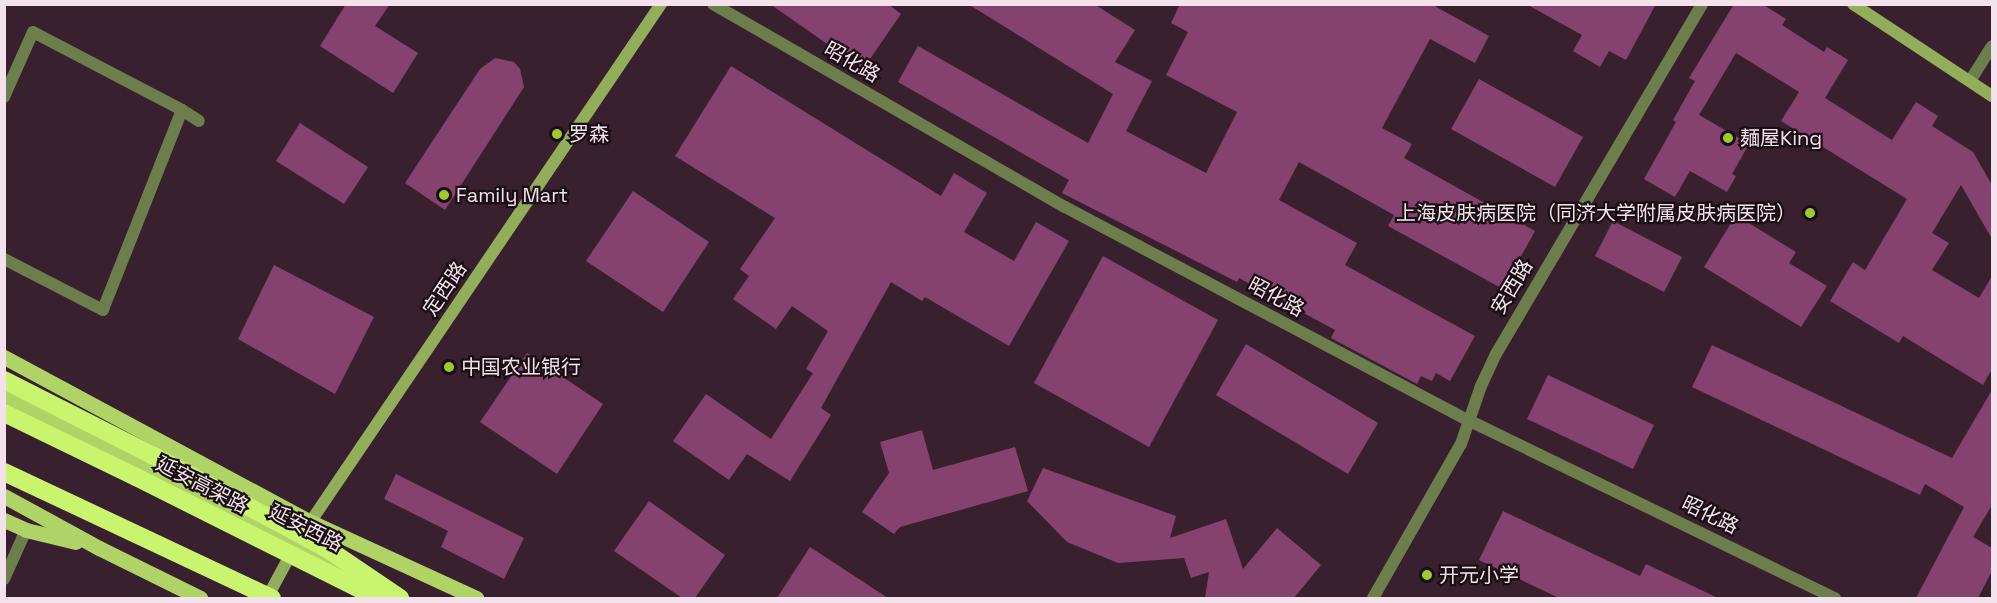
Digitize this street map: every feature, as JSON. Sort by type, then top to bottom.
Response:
[{"type":"highway","points":[[4,380],[329,550],[400,598]]},
{"type":"highway","name":"延安高架路","points":[[4,413],[378,598]]},
{"type":"highway","points":[[10,476],[273,598]]},
{"type":"main road","points":[[4,357],[311,522],[476,598]]},
{"type":"main road","name":"延安西路","points":[[4,397],[396,598]]},
{"type":"main road","points":[[4,496],[99,548],[200,598]]},
{"type":"main road","points":[[4,520],[26,530],[99,548]]},
{"type":"street","name":"定西路","points":[[267,598],[295,546],[661,4]]},
{"type":"street","name":"昭化路","points":[[712,4],[1065,207],[1470,421],[1835,598]]},
{"type":"street","name":"安西路","points":[[1373,598],[1452,459],[1470,421],[1481,386],[1496,354],[1702,4]]},
{"type":"street","points":[[1853,4],[1992,94]]},
{"type":"street","points":[[4,97],[33,32],[199,121]]},
{"type":"street","points":[[1970,81],[1992,46]]},
{"type":"street","points":[[4,260],[103,310],[182,110]]},
{"type":"street","points":[[4,579],[26,530]]},
{"type":"building","points":[[346,4],[390,4],[375,26],[418,53],[393,93],[320,46]]},
{"type":"building","points":[[770,4],[888,4],[901,14],[863,69]]},
{"type":"building","points":[[968,4],[1094,4],[1135,30],[1115,62],[1152,81],[1126,131],[1206,173],[1237,112],[1166,75],[1188,32],[1171,23],[1180,4],[1431,4],[1489,36],[1475,63],[1430,39],[1382,128],[1412,144],[1404,158],[1535,231],[1503,289],[1388,226],[1394,215],[1299,162],[1279,200],[1357,243],[1345,265],[1475,336],[1450,381],[1436,373],[1432,381],[1421,376],[1417,384],[1331,338],[1335,330],[1239,278],[1237,282],[1062,193],[1069,180],[898,82],[918,46],[1088,143],[1113,94]]},
{"type":"building","points":[[1526,4],[1656,4],[1626,60],[1609,51],[1600,67],[1573,51],[1582,35]]},
{"type":"building","points":[[1734,4],[1762,4],[1786,19],[1782,25],[1824,52],[1827,47],[1848,60],[1825,98],[1892,140],[1916,102],[1938,116],[1932,126],[1973,152],[1992,185],[1992,239],[1961,185],[1932,233],[1949,243],[1932,270],[1979,298],[1992,276],[1992,369],[1983,385],[1903,336],[1899,343],[1830,301],[1853,262],[1865,270],[1907,199],[1781,121],[1799,92],[1736,53],[1699,115],[1749,144],[1732,174],[1736,176],[1727,192],[1690,171],[1675,197],[1644,179],[1676,122],[1673,120],[1695,81],[1689,78]]},
{"type":"building","points":[[495,58],[514,62],[520,69],[524,87],[445,210],[405,183],[480,69]]},
{"type":"building","points":[[731,66],[941,196],[954,173],[987,193],[964,232],[1014,261],[1036,222],[1069,241],[1009,346],[925,297],[922,301],[891,282],[821,408],[831,415],[790,481],[747,454],[729,480],[673,441],[706,394],[771,439],[813,373],[806,369],[828,331],[792,306],[776,329],[733,299],[749,276],[740,269],[775,218],[675,156]]},
{"type":"building","points":[[1479,79],[1583,137],[1555,187],[1451,129]]},
{"type":"building","points":[[300,123],[368,167],[344,204],[276,161]]},
{"type":"building","points":[[633,191],[709,242],[663,312],[586,261]]},
{"type":"building","points":[[1736,215],[1796,252],[1789,263],[1827,286],[1801,327],[1704,267]]},
{"type":"building","points":[[1613,221],[1682,257],[1664,292],[1595,256]]},
{"type":"building","points":[[1103,256],[1218,320],[1149,447],[1034,383]]},
{"type":"building","points":[[274,265],[374,317],[335,394],[238,339]]},
{"type":"building","points":[[1246,344],[1378,423],[1348,474],[1216,395]]},
{"type":"building","points":[[1712,345],[1952,458],[1992,390],[1992,505],[1973,537],[1992,548],[1992,571],[1978,598],[1916,598],[1964,507],[1925,484],[1920,495],[1692,387]]},
{"type":"building","points":[[527,353],[603,404],[557,474],[480,422]]},
{"type":"building","points":[[1548,375],[1654,425],[1633,469],[1527,419]]},
{"type":"building","points":[[922,430],[933,470],[1015,447],[1028,491],[900,527],[894,534],[862,512],[889,473],[880,442]]},
{"type":"building","points":[[1043,468],[1176,516],[1170,538],[1226,519],[1243,569],[1277,528],[1321,565],[1294,598],[1205,598],[1209,572],[1191,578],[1184,558],[1118,563],[1067,542],[1027,501]]},
{"type":"building","points":[[396,474],[524,538],[504,579],[441,547],[448,531],[384,499]]},
{"type":"building","points":[[649,501],[725,555],[695,598],[682,598],[614,551]]},
{"type":"building","points":[[1503,511],[1640,576],[1646,564],[1718,598],[1559,598],[1479,560]]},
{"type":"building","points":[[810,547],[888,598],[777,598]]},
{"type":"place","name":"罗森","points":[[557,134]]},
{"type":"place","name":"麺屋King","points":[[1728,138]]},
{"type":"place","name":"Family Mart","points":[[444,195]]},
{"type":"place","name":"上海皮肤病医院（同济大学附属皮肤病医院）","points":[[1810,213]]},
{"type":"place","name":"中国农业银行","points":[[449,367]]},
{"type":"place","name":"开元小学","points":[[1427,575]]}]
